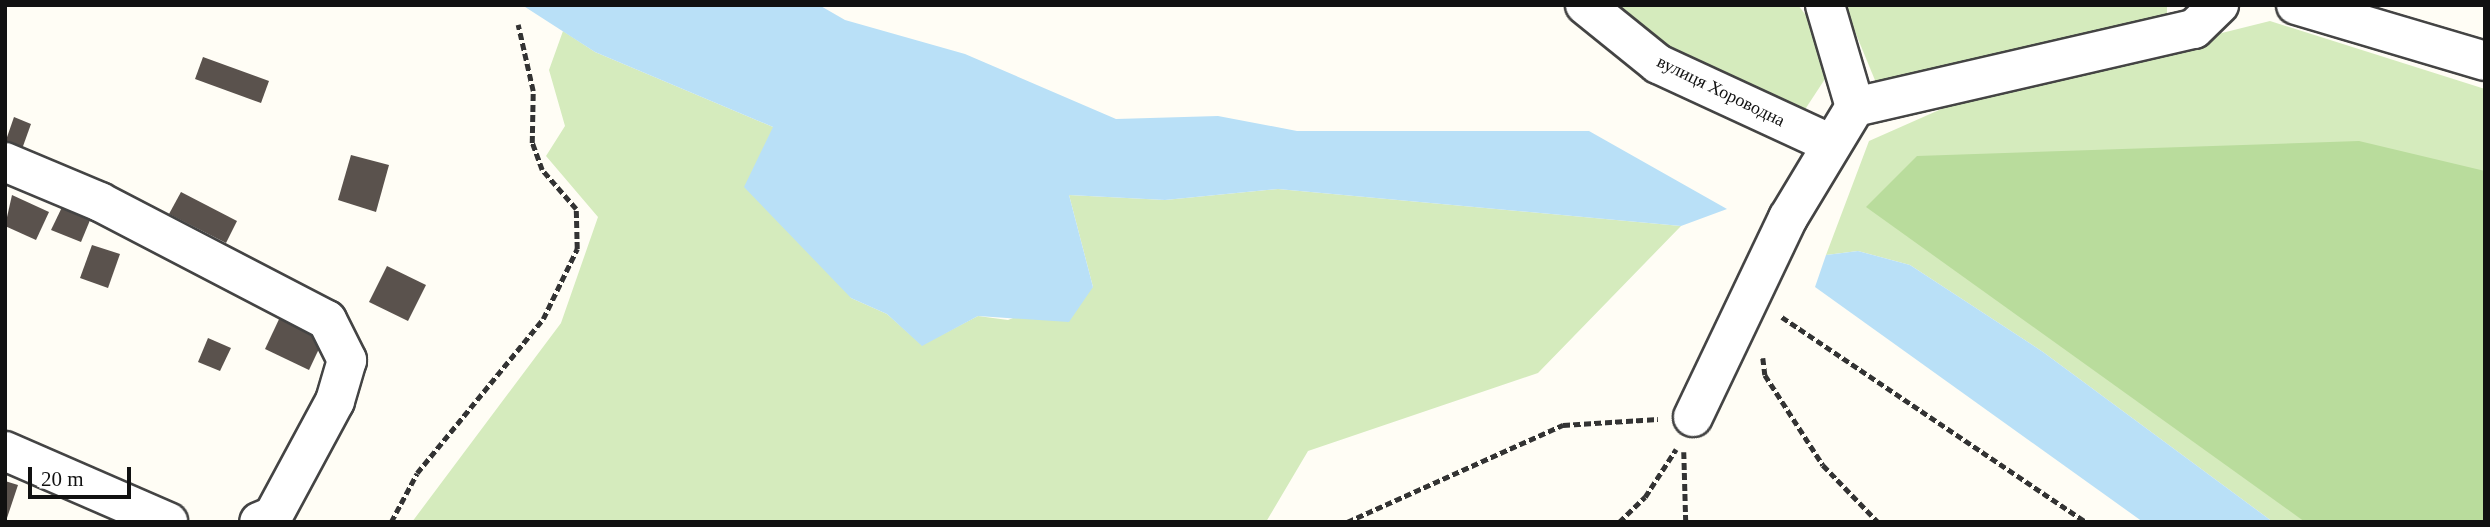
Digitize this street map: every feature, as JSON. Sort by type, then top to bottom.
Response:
[{"type":"street","name":"вулиця Хороводна","points":[[1585,5],[1658,64],[1829,143]]},
{"type":"street","points":[[1825,5],[1855,107]]},
{"type":"street","points":[[1693,417],[1752,292],[1829,143],[1855,107],[2194,29],[2219,5]]},
{"type":"street","points":[[2296,5],[2485,61]]},
{"type":"street","points":[[5,162],[100,202],[327,320],[346,360],[335,401],[273,516],[259,522]]},
{"type":"street","points":[[5,451],[168,522]]},
{"type":"path","points":[[391,522],[417,473],[542,319],[577,249],[576,209],[541,170],[532,143],[533,91],[518,25]]},
{"type":"path","points":[[1752,292],[1817,345],[2086,522]]},
{"type":"path","points":[[1761,347],[1765,375],[1823,465],[1878,522]]},
{"type":"path","points":[[1347,522],[1563,425],[1693,417]]},
{"type":"path","points":[[1619,522],[1645,497],[1684,438],[1686,522]]},
{"type":"green space","points":[[1608,5],[1798,5],[1808,18],[1825,79],[1802,114],[1670,53]]},
{"type":"green space","points":[[1844,5],[2167,5],[2167,15],[1879,90]]},
{"type":"green space","points":[[2270,21],[2485,89],[2485,522],[2273,522],[2043,352],[1910,265],[1858,251],[1826,255],[1869,141],[1973,95]]},
{"type":"green space","points":[[563,31],[595,52],[773,127],[851,298],[887,314],[922,345],[978,316],[1008,320],[1093,287],[1069,195],[1165,200],[1278,189],[1681,226],[1538,373],[1308,451],[1266,522],[412,522],[561,323],[598,217],[546,156],[565,126],[549,70]]},
{"type":"green space","points":[[2359,141],[2485,171],[2485,522],[2305,522],[1866,207],[1917,156]]},
{"type":"water","points":[[522,5],[819,5],[845,20],[965,54],[1116,119],[1218,116],[1297,131],[1589,131],[1727,209],[1681,226],[1278,189],[1165,200],[1069,195],[1093,287],[1069,322],[978,316],[922,346],[887,314],[851,298],[744,187],[773,127],[595,52]]},
{"type":"water","points":[[1858,251],[1910,265],[2043,352],[2273,522],[2143,522],[1815,287],[1826,255]]},
{"type":"building","points":[[203,57],[269,81],[261,103],[195,79]]},
{"type":"building","points":[[14,117],[31,124],[22,149],[5,143]]},
{"type":"building","points":[[351,155],[389,165],[376,212],[338,200]]},
{"type":"building","points":[[181,192],[237,221],[226,243],[169,214]]},
{"type":"building","points":[[12,195],[49,212],[36,240],[5,226]]},
{"type":"building","points":[[65,201],[93,213],[81,242],[51,230]]},
{"type":"building","points":[[92,245],[120,254],[108,288],[80,278]]},
{"type":"building","points":[[387,266],[426,285],[408,321],[369,302]]},
{"type":"building","points":[[281,315],[325,336],[309,370],[265,349]]},
{"type":"building","points":[[208,338],[231,348],[220,371],[198,362]]},
{"type":"building","points":[[5,481],[18,485],[6,521],[5,521]]}]
